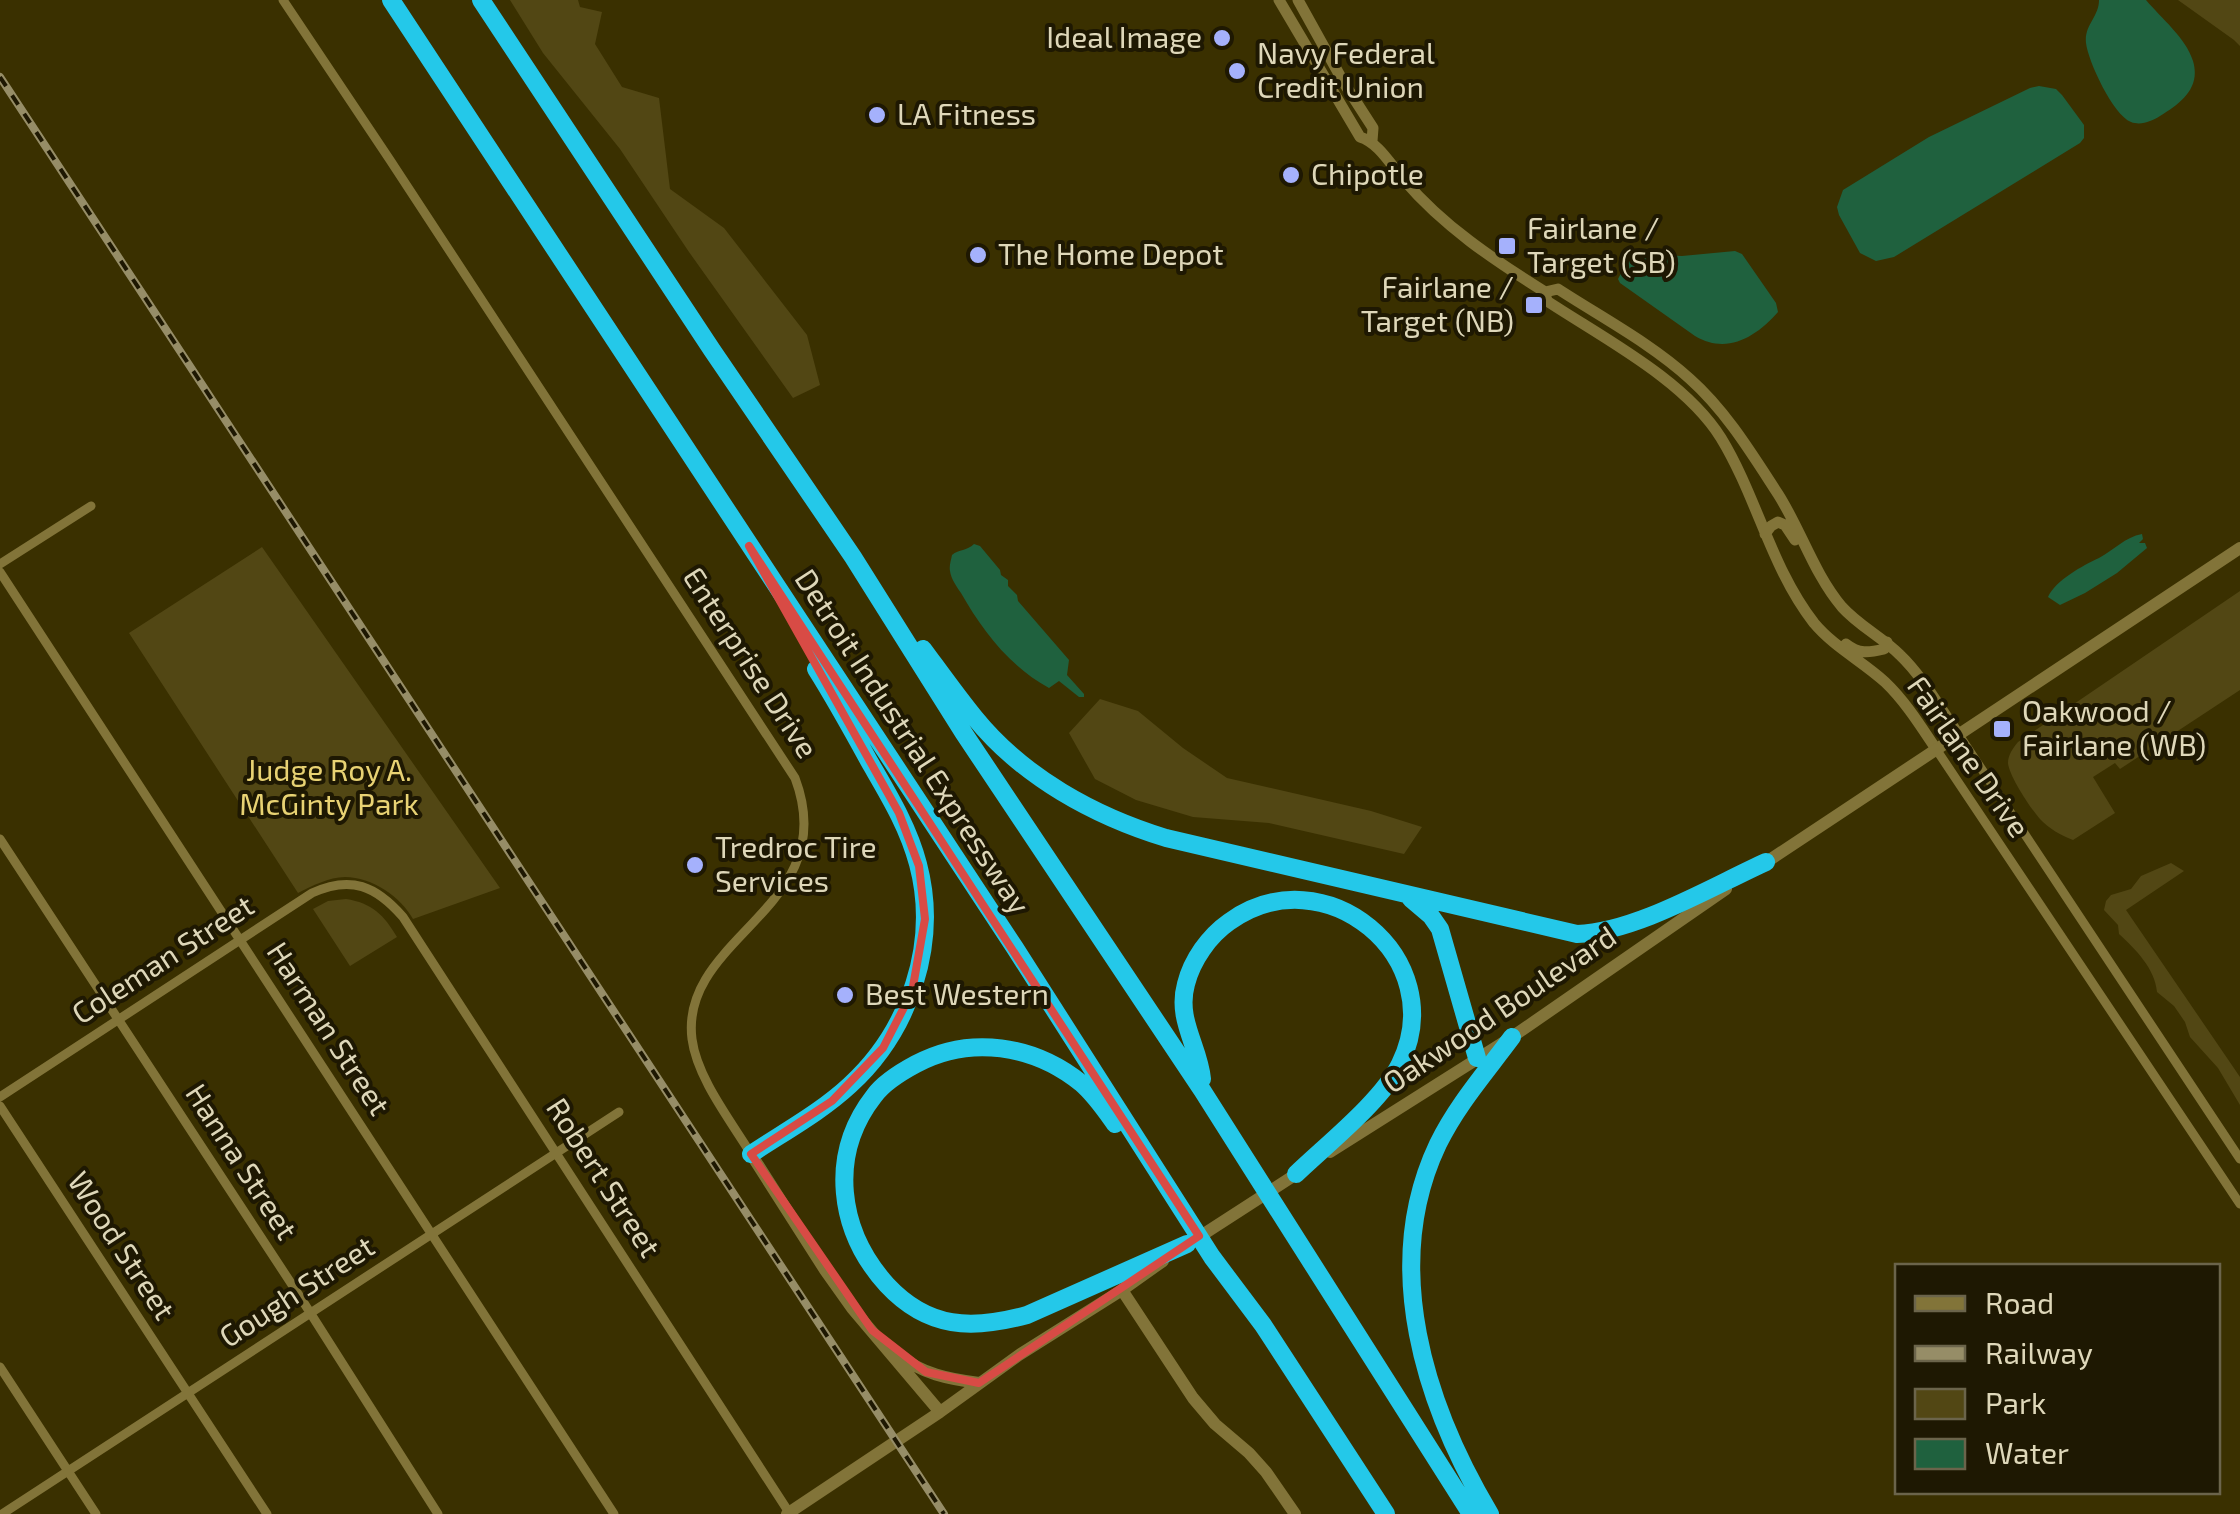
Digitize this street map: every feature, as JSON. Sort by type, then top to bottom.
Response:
[{"type":"highway","name":"Detroit Industrial Expressway","points":[[391,0],[1015,948],[1212,1256],[1263,1326],[1386,1514]]},
{"type":"highway","name":"Detroit Industrial Expressway","points":[[481,0],[854,557],[963,732],[1202,1090],[1471,1514]]},
{"type":"highway","points":[[749,546],[774,600],[899,814],[919,866],[925,919],[921,961],[912,992],[883,1048],[832,1101],[750,1154]]},
{"type":"highway","points":[[854,557],[977,720],[1022,764],[1068,796],[1156,835],[1564,933],[1592,934],[1638,921],[1766,862]]},
{"type":"highway","points":[[1406,896],[1431,916],[1440,929],[1477,1058]]},
{"type":"highway","points":[[1202,1090],[1202,1074],[1188,1036],[1184,996],[1198,958],[1216,934],[1250,910],[1298,900],[1340,908],[1372,928],[1394,954],[1406,982],[1412,1012],[1404,1057],[1382,1092],[1296,1174]]},
{"type":"highway","points":[[1490,1514],[1464,1470],[1427,1376],[1415,1318],[1412,1244],[1419,1196],[1437,1146],[1464,1100],[1512,1038]]},
{"type":"highway","points":[[1161,1176],[1128,1142],[1094,1096],[1054,1065],[1025,1052],[961,1048],[931,1056],[900,1072],[875,1093],[857,1122],[846,1151],[844,1189],[848,1219],[860,1250],[879,1276],[898,1297],[923,1314],[948,1323],[974,1325],[1027,1315],[1187,1244]]},
{"type":"main road","name":"Oakwood Boulevard","points":[[789,1514],[1187,1244],[1512,1038],[1766,862],[2240,548]]},
{"type":"main road","name":"Enterprise Drive","points":[[750,1154],[824,1270],[940,1412]]},
{"type":"main road","points":[[1122,1290],[1192,1398],[1266,1472],[1295,1514]]},
{"type":"main road","points":[[872,1330],[926,1372],[979,1383]]},
{"type":"street","name":"Enterprise Drive","points":[[283,0],[796,778],[805,820],[797,864],[782,890],[708,977],[697,995],[692,1018],[692,1042],[698,1063],[750,1154]]},
{"type":"street","name":"Fairlane Drive","points":[[1279,0],[1360,136],[1372,141],[1408,186],[1452,228],[1545,292],[1547,302],[1684,395],[1720,435],[1796,596],[1830,639],[1902,699],[2240,1204]]},
{"type":"street","name":"Fairlane Drive","points":[[1298,0],[1372,128],[1372,141]]},
{"type":"street","name":"Fairlane Drive","points":[[1545,292],[1558,289],[1649,348],[1691,379],[1723,415],[1791,515],[1841,606],[1887,642],[1916,672],[2240,1158]]},
{"type":"street","points":[[0,564],[91,506]]},
{"type":"street","points":[[1765,534],[1778,522],[1785,525],[1811,572],[1826,584]]},
{"type":"street","name":"Harman Street","points":[[0,572],[614,1514]]},
{"type":"street","points":[[1796,596],[1853,650],[1868,653],[1884,649],[1887,642]]},
{"type":"street","name":"Hanna Street","points":[[0,839],[438,1514]]},
{"type":"street","name":"Coleman Street","points":[[0,1097],[312,893],[340,884],[359,886]]},
{"type":"street","name":"Robert Street","points":[[359,886],[380,895],[403,917],[789,1514]]},
{"type":"street","name":"Wood Street","points":[[0,1106],[267,1514]]},
{"type":"street","name":"Gough Street","points":[[2,1514],[619,1112]]},
{"type":"street","points":[[0,1367],[96,1514]]},
{"type":"highlighted area","points":[[749,546],[1199,1236],[979,1383],[926,1372],[872,1330],[751,1154],[832,1101],[883,1048],[912,992],[925,919],[919,866],[899,813]]},
{"type":"green space","points":[[510,0],[578,0],[580,7],[602,12],[595,44],[622,87],[659,98],[670,189],[724,228],[807,335],[820,385],[793,398],[620,149],[543,53]]},
{"type":"green space","points":[[2178,0],[2240,0],[2240,46],[2234,40]]},
{"type":"green space","name":"Judge Roy A. McGinty Park","points":[[262,547],[500,888],[413,919],[385,890],[365,880],[333,879],[298,893],[129,633]]},
{"type":"green space","points":[[2240,591],[2240,690],[2120,769],[2115,763],[2093,777],[2115,813],[2073,840],[2047,826],[2026,800],[2009,769],[2009,757],[2018,742]]},
{"type":"green space","points":[[1100,699],[1138,711],[1227,778],[1371,811],[1422,827],[1404,854],[1269,823],[1193,817],[1136,800],[1095,779],[1069,733]]},
{"type":"green space","points":[[2171,863],[2184,871],[2126,910],[2240,1077],[2240,1105],[2218,1068],[2190,1037],[2174,1006],[2157,992],[2143,960],[2104,910],[2111,895],[2131,889],[2141,876]]},
{"type":"green space","points":[[346,899],[376,911],[397,937],[350,966],[313,909],[328,901]]},
{"type":"water","points":[[2099,0],[2146,0],[2190,53],[2195,71],[2192,87],[2175,106],[2154,120],[2139,123],[2124,117],[2096,74],[2086,37]]},
{"type":"water","points":[[2039,86],[2056,89],[2084,125],[2080,143],[1894,257],[1876,261],[1860,253],[1839,215],[1837,207],[1843,190],[1929,137]]},
{"type":"water","points":[[1735,251],[1742,254],[1776,303],[1778,312],[1740,341],[1718,344],[1695,336],[1618,279],[1634,254],[1682,256]]},
{"type":"water","points":[[2142,534],[2139,543],[2145,543],[2147,548],[2117,573],[2060,605],[2048,597],[2070,574]]},
{"type":"water","points":[[974,544],[1000,570],[1018,601],[1069,660],[1067,675],[1084,697],[1059,681],[1049,688],[1035,679],[998,646],[978,620],[954,583],[950,569],[952,555]]},
{"type":"railway","points":[[0,77],[944,1514]]},
{"type":"place","name":"Ideal Image","points":[[1222,38]]},
{"type":"place","name":"Navy Federal Credit Union","points":[[1237,71]]},
{"type":"place","name":"LA Fitness","points":[[877,115]]},
{"type":"place","name":"Chipotle","points":[[1291,175]]},
{"type":"place","name":"Fairlane / Target (SB)","points":[[1507,246]]},
{"type":"place","name":"The Home Depot","points":[[978,255]]},
{"type":"place","name":"Fairlane / Target (NB)","points":[[1534,305]]},
{"type":"place","name":"Oakwood / Fairlane (WB)","points":[[2002,729]]},
{"type":"place","name":"Tredroc Tire Services","points":[[695,865]]},
{"type":"place","name":"Best Western","points":[[845,995]]}]
